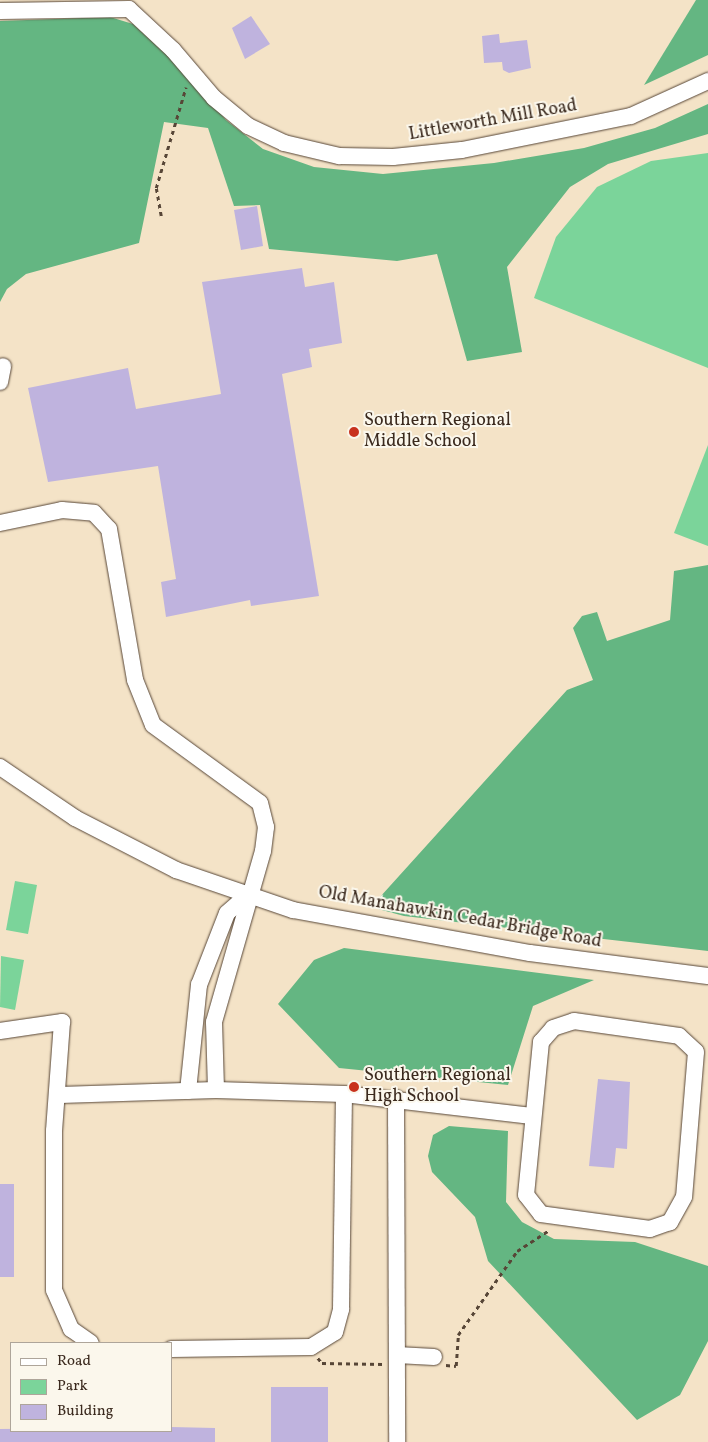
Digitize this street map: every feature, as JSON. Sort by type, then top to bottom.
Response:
[{"type":"street","name":"Littleworth Mill Road","points":[[0,11],[31,5],[130,10],[190,72],[248,126],[284,143],[339,156],[393,157],[462,150],[631,116],[708,81]]},
{"type":"street","points":[[0,382],[3,366]]},
{"type":"street","points":[[0,523],[62,510],[94,513],[109,529],[135,680],[153,725],[260,803],[266,827],[263,852],[248,894],[246,920],[214,1022],[216,1090]]},
{"type":"street","name":"Old Manahawkin Cedar Bridge Road","points":[[0,767],[102,832],[176,870],[248,894],[357,925],[708,976]]},
{"type":"street","points":[[188,1091],[199,986],[227,913],[248,894]]},
{"type":"street","points":[[0,1031],[62,1022],[60,1095],[54,1131],[54,1290],[71,1328],[91,1342]]},
{"type":"street","points":[[574,1022],[679,1036],[696,1052],[684,1197],[670,1222],[650,1230],[566,1217],[541,1214],[526,1195],[540,1042],[553,1028],[574,1022]]},
{"type":"street","points":[[60,1095],[216,1090],[344,1094],[396,1098],[532,1116]]},
{"type":"street","points":[[172,1349],[311,1347],[335,1332],[340,1308],[344,1094]]},
{"type":"street","points":[[396,1098],[397,1442]]},
{"type":"street","points":[[397,1359],[438,1361]]},
{"type":"path","points":[[161,216],[156,188],[190,72]]},
{"type":"path","points":[[438,1361],[456,1366],[458,1336],[517,1251],[566,1217]]},
{"type":"path","points":[[311,1347],[322,1363],[397,1359]]},
{"type":"green space","points":[[696,0],[708,0],[708,55],[644,85]]},
{"type":"green space","points":[[110,17],[133,24],[181,68],[226,120],[263,149],[314,167],[383,174],[494,163],[584,148],[655,128],[708,104],[708,134],[608,164],[570,187],[507,267],[522,352],[467,361],[437,254],[397,261],[269,249],[260,205],[234,206],[208,128],[164,122],[139,243],[26,274],[7,289],[0,302],[0,21]]},
{"type":"green space","points":[[708,153],[708,368],[534,298],[556,237],[597,187],[651,161]]},
{"type":"green space","points":[[708,445],[708,546],[674,533]]},
{"type":"green space","points":[[708,565],[708,951],[404,916],[371,907],[567,690],[593,680],[573,628],[582,616],[597,612],[607,641],[670,620],[674,571]]},
{"type":"green space","points":[[15,881],[37,885],[28,934],[6,930]]},
{"type":"green space","points":[[344,948],[594,980],[533,1006],[508,1085],[339,1068],[278,1004],[314,960]]},
{"type":"green space","points":[[1,956],[24,960],[15,1010],[0,1007]]},
{"type":"green space","points":[[449,1126],[508,1131],[506,1202],[522,1222],[554,1239],[635,1242],[708,1266],[708,1341],[680,1395],[637,1420],[488,1261],[475,1217],[432,1172],[428,1156],[433,1135]]},
{"type":"building","points":[[251,16],[270,44],[245,59],[232,28]]},
{"type":"building","points":[[499,34],[500,43],[527,40],[531,68],[509,73],[503,70],[502,62],[484,63],[482,36]]},
{"type":"building","points":[[257,206],[263,246],[241,250],[234,210]]},
{"type":"building","points":[[302,268],[305,287],[334,282],[342,343],[309,349],[312,367],[282,374],[319,596],[251,606],[250,600],[166,617],[161,582],[176,579],[158,466],[48,482],[28,388],[128,368],[136,409],[221,394],[202,282]]},
{"type":"building","points":[[598,1079],[630,1082],[627,1149],[616,1148],[614,1168],[589,1166]]},
{"type":"building","points":[[0,1184],[14,1184],[14,1277],[0,1277]]},
{"type":"building","points":[[271,1387],[328,1387],[328,1442],[271,1442]]},
{"type":"building","points":[[172,1427],[215,1428],[215,1442],[0,1442],[0,1429],[10,1429],[10,1432],[172,1432]]},
{"type":"place","name":"Southern Regional Middle School","points":[[354,432]]},
{"type":"place","name":"Southern Regional High School","points":[[354,1087]]}]
